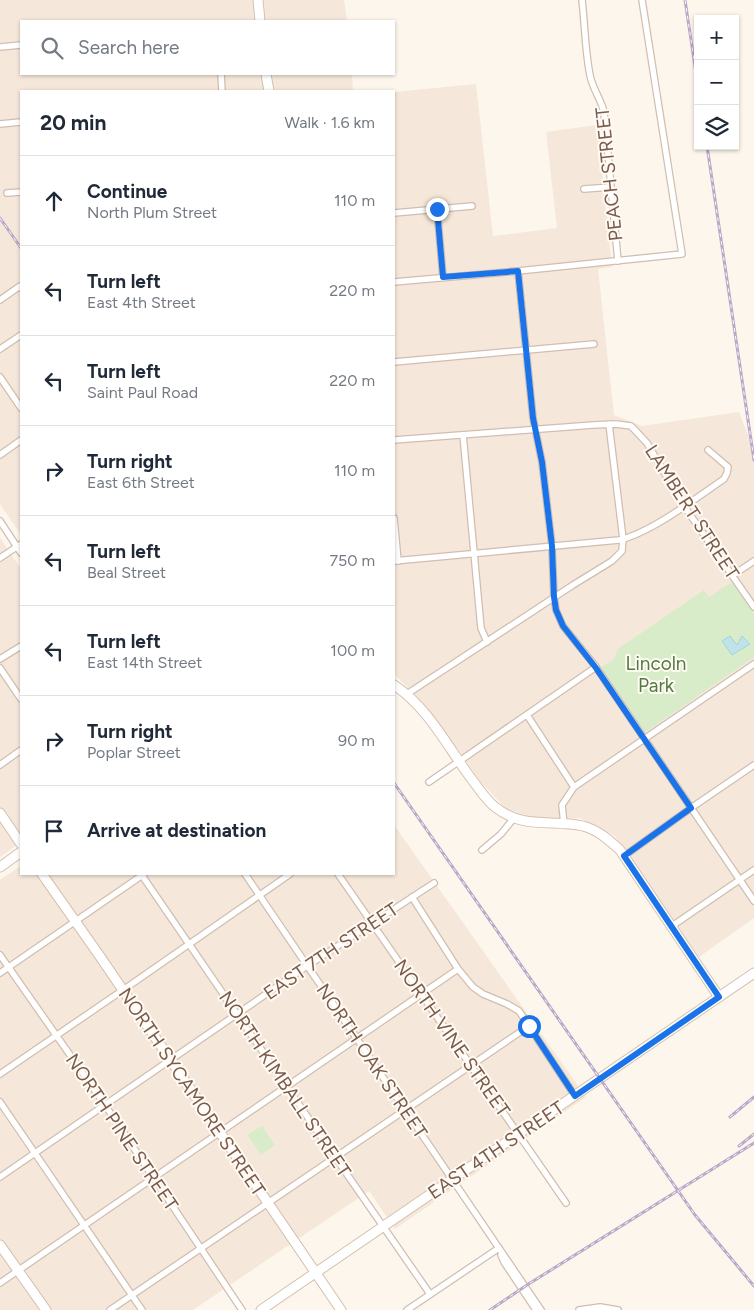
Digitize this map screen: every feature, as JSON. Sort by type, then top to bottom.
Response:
[{"type":"main road","points":[[258,0],[260,20]]},
{"type":"main road","points":[[266,75],[268,90]]},
{"type":"main road","points":[[395,686],[408,694],[433,723],[494,807],[525,822],[584,826],[603,835],[620,850],[719,997]]},
{"type":"main road","points":[[0,813],[20,843]]},
{"type":"main road","points":[[0,867],[20,853]]},
{"type":"main road","name":"NORTH SYCAMORE STREET","points":[[43,875],[124,990],[341,1310]]},
{"type":"main road","name":"EAST 4TH STREET","points":[[261,1310],[754,973]]},
{"type":"main road","points":[[0,1245],[46,1310]]},
{"type":"street","name":"PEACH STREET","points":[[582,0],[590,76],[601,100],[604,112],[618,261]]},
{"type":"street","points":[[395,282],[682,254],[642,0]]},
{"type":"street","points":[[0,47],[20,45]]},
{"type":"street","points":[[220,75],[222,90]]},
{"type":"street","points":[[0,124],[20,122]]},
{"type":"street","points":[[584,189],[611,187]]},
{"type":"street","points":[[7,193],[20,192]]},
{"type":"street","points":[[395,213],[472,206]]},
{"type":"street","points":[[437,209],[443,277]]},
{"type":"street","points":[[518,271],[533,418],[542,462],[552,546],[556,610],[563,626],[596,668],[754,901]]},
{"type":"street","points":[[0,300],[20,286]]},
{"type":"street","points":[[0,350],[20,336]]},
{"type":"street","points":[[395,362],[594,344]]},
{"type":"street","points":[[0,377],[20,407]]},
{"type":"street","points":[[395,440],[609,424],[623,539],[622,551],[612,561],[554,597],[408,694]]},
{"type":"street","name":"LAMBERT STREET","points":[[609,424],[630,426],[647,443],[684,506],[754,607]]},
{"type":"street","points":[[463,435],[481,628],[487,642]]},
{"type":"street","points":[[0,455],[20,441]]},
{"type":"street","points":[[395,540],[396,561],[623,539],[647,529],[724,479],[728,473],[728,467],[708,450]]},
{"type":"street","points":[[0,521],[19,545],[0,558]]},
{"type":"street","points":[[733,575],[754,561]]},
{"type":"street","points":[[0,659],[20,647]]},
{"type":"street","points":[[564,824],[562,805],[574,786],[754,664]]},
{"type":"street","points":[[0,668],[20,698]]},
{"type":"street","points":[[429,782],[596,668]]},
{"type":"street","points":[[527,714],[574,786]]},
{"type":"street","points":[[0,764],[20,751]]},
{"type":"street","points":[[624,856],[754,765]]},
{"type":"street","points":[[482,850],[501,834],[514,818]]},
{"type":"street","points":[[672,926],[754,870]]},
{"type":"street","points":[[0,973],[141,875]]},
{"type":"street","name":"NORTH KIMBALL STREET","points":[[143,875],[286,1087],[430,1294]]},
{"type":"street","name":"NORTH OAK STREET","points":[[246,875],[541,1310]]},
{"type":"street","points":[[0,1074],[190,945],[289,875]]},
{"type":"street","name":"NORTH VINE STREET","points":[[339,875],[566,1203]]},
{"type":"street","name":"EAST 7TH STREET","points":[[0,1177],[307,966],[434,883]]},
{"type":"street","points":[[412,897],[458,969],[473,987],[519,1012],[575,1096]]},
{"type":"street","name":"NORTH PINE STREET","points":[[0,955],[105,1105],[242,1310]]},
{"type":"street","points":[[0,1283],[458,969]]},
{"type":"street","points":[[110,1310],[529,1026]]},
{"type":"street","points":[[0,1102],[142,1310]]},
{"type":"street","points":[[408,1310],[498,1248]]},
{"type":"street","name":"NORTH OAK STREET","points":[[498,1248],[504,1262],[536,1310]]},
{"type":"street","points":[[579,1310],[600,1307],[618,1310]]},
{"type":"shaded area","points":[[0,0],[344,0],[347,20],[20,20],[20,75],[352,75],[353,90],[20,90],[20,534],[0,504]]},
{"type":"shaded area","points":[[476,84],[493,236],[557,228],[546,132],[597,125],[612,267],[598,269],[614,415],[642,426],[739,412],[754,450],[754,918],[699,957],[615,836],[580,818],[537,819],[505,808],[480,781],[461,753],[415,695],[395,675],[395,92]]},
{"type":"shaded area","points":[[0,538],[20,568],[20,843],[0,857]]},
{"type":"shaded area","points":[[395,826],[586,1097],[395,1229],[369,1191],[193,1310],[0,1310],[0,880],[20,867],[20,875],[395,875]]},
{"type":"green space","name":"Lincoln Park","points":[[732,582],[754,614],[754,657],[647,731],[643,731],[602,672],[602,667],[614,659],[618,649],[704,590],[709,597]]},
{"type":"green space","points":[[262,1126],[275,1145],[261,1155],[247,1135]]},
{"type":"water","points":[[730,636],[737,645],[742,636],[750,644],[732,655],[722,641]]},
{"type":"railway","points":[[685,0],[694,60]]},
{"type":"railway","points":[[708,150],[754,460]]},
{"type":"railway","points":[[0,218],[20,247]]},
{"type":"railway","points":[[395,784],[695,1215],[754,1286]]},
{"type":"railway","points":[[730,1117],[754,1097]]},
{"type":"railway","points":[[739,1146],[754,1134]]},
{"type":"railway","points":[[490,1310],[754,1143]]},
{"type":"route","points":[[437,209],[443,277],[518,271],[533,418],[542,462],[552,546],[552,574],[556,610],[563,626],[596,668],[691,808],[624,856],[719,997],[575,1096],[529,1026]]}]
